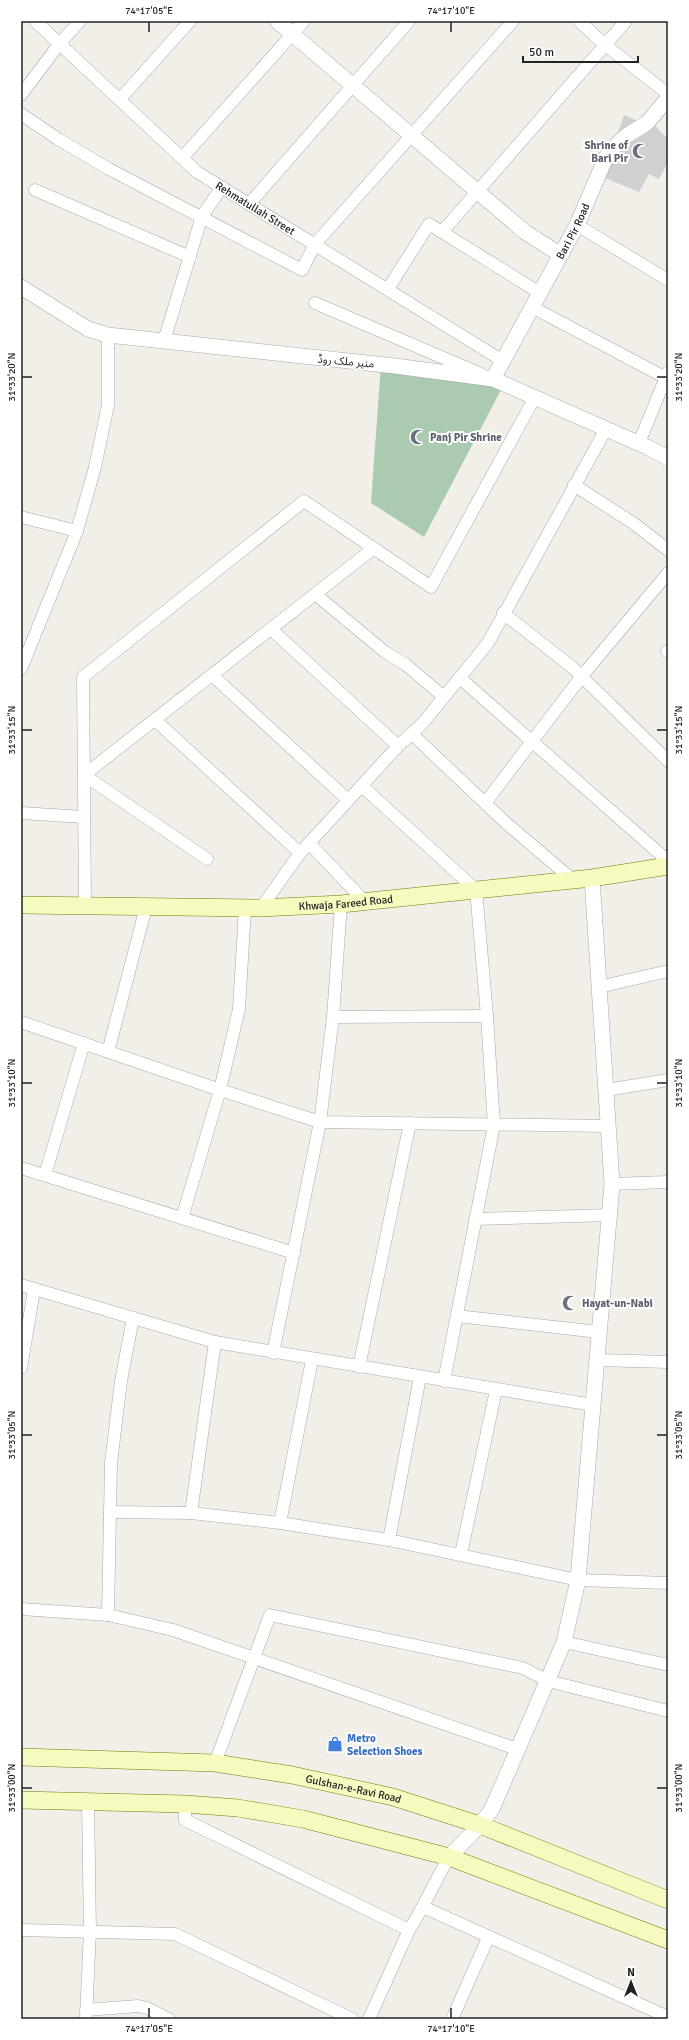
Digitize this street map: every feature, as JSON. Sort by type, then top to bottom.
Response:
[{"type":"main road","name":"Khwaja Fareed Road","points":[[21,906],[253,908],[341,904],[592,878],[668,866]]},
{"type":"main road","name":"Gulshan-e-Ravi Road","points":[[21,1757],[215,1763],[292,1775],[393,1797],[480,1825],[668,1900]]},
{"type":"main road","points":[[21,1800],[184,1804],[282,1814],[449,1857],[668,1940]]},
{"type":"street","name":"Rehmatullah Street","points":[[35,21],[197,172],[503,361]]},
{"type":"street","points":[[21,95],[60,43],[80,21]]},
{"type":"street","points":[[120,100],[190,21]]},
{"type":"street","points":[[277,21],[525,232],[561,255]]},
{"type":"street","points":[[182,158],[304,21]]},
{"type":"street","points":[[249,204],[409,21]]},
{"type":"street","points":[[21,114],[58,139],[109,169],[202,216],[302,270],[315,244],[513,21]]},
{"type":"street","points":[[579,21],[604,44],[668,94]]},
{"type":"street","points":[[442,232],[604,44],[626,21]]},
{"type":"street","name":"Bari Pir Road","points":[[493,379],[578,225],[594,182],[606,157],[626,136],[647,123],[668,98]]},
{"type":"street","points":[[164,341],[202,216],[222,187]]},
{"type":"street","points":[[35,190],[190,257]]},
{"type":"street","points":[[388,289],[429,224],[540,293]]},
{"type":"street","points":[[578,225],[668,280]]},
{"type":"street","name":"منیر ملک روڈ","points":[[21,287],[88,328],[108,335],[395,366],[493,379],[639,443],[668,458]]},
{"type":"street","points":[[315,303],[493,379]]},
{"type":"street","points":[[532,307],[667,375],[639,443]]},
{"type":"street","points":[[21,669],[77,531],[95,467],[108,405],[108,335]]},
{"type":"street","points":[[84,906],[83,677],[304,502],[431,587],[535,397]]},
{"type":"street","points":[[182,1218],[220,1090],[239,1009],[253,908],[348,800],[398,746],[422,724],[488,643],[503,613],[606,429]]},
{"type":"street","points":[[574,486],[633,523],[668,550]]},
{"type":"street","points":[[21,517],[77,531]]},
{"type":"street","points":[[84,776],[374,548]]},
{"type":"street","points":[[485,803],[582,676],[668,573]]},
{"type":"street","points":[[315,594],[385,652],[405,664],[444,697]]},
{"type":"street","points":[[503,613],[582,676],[668,761]]},
{"type":"street","points":[[271,629],[398,746]]},
{"type":"street","points":[[212,675],[348,800]]},
{"type":"street","points":[[460,678],[668,861]]},
{"type":"street","points":[[154,720],[300,853]]},
{"type":"street","points":[[412,734],[485,803],[573,880]]},
{"type":"street","points":[[84,776],[207,859]]},
{"type":"street","points":[[362,786],[476,890],[487,1016],[494,1125],[444,1381]]},
{"type":"street","points":[[21,813],[84,817]]},
{"type":"street","points":[[309,843],[365,902]]},
{"type":"street","points":[[368,2019],[409,1930],[423,1908],[437,1876],[449,1857],[480,1825],[492,1809],[564,1642],[578,1580],[599,1332],[611,1215],[612,1184],[592,878]]},
{"type":"street","points":[[273,1353],[320,1122],[333,1017],[341,904]]},
{"type":"street","points":[[108,1052],[146,907]]},
{"type":"street","points":[[599,987],[668,971]]},
{"type":"street","points":[[333,1017],[487,1016]]},
{"type":"street","points":[[21,1022],[220,1090],[320,1122],[608,1126]]},
{"type":"street","points":[[45,1175],[84,1043]]},
{"type":"street","points":[[606,1090],[668,1080]]},
{"type":"street","points":[[359,1367],[410,1123]]},
{"type":"street","points":[[21,1168],[294,1253]]},
{"type":"street","points":[[612,1184],[668,1182]]},
{"type":"street","points":[[476,1219],[611,1215]]},
{"type":"street","points":[[21,1285],[215,1342],[312,1360],[593,1406]]},
{"type":"street","points":[[21,1368],[34,1290]]},
{"type":"street","points":[[457,1316],[599,1332]]},
{"type":"street","points":[[108,1615],[111,1463],[121,1381],[133,1318]]},
{"type":"street","points":[[192,1513],[215,1342]]},
{"type":"street","points":[[280,1523],[312,1360]]},
{"type":"street","points":[[597,1360],[668,1362]]},
{"type":"street","points":[[389,1540],[420,1377]]},
{"type":"street","points":[[461,1554],[496,1390]]},
{"type":"street","points":[[110,1512],[192,1513],[280,1523],[389,1540],[461,1554],[578,1580],[668,1583]]},
{"type":"street","points":[[21,1608],[108,1615],[173,1630],[517,1749]]},
{"type":"street","points":[[215,1763],[270,1615],[523,1668],[548,1681],[668,1711]]},
{"type":"street","points":[[564,1642],[668,1665]]},
{"type":"street","points":[[88,1801],[90,1931],[86,2015],[138,2006],[147,2008],[169,2019]]},
{"type":"street","points":[[184,1804],[185,1820],[409,1930]]},
{"type":"street","points":[[423,1908],[668,2017]]},
{"type":"street","points":[[21,1930],[175,1934],[352,2019]]},
{"type":"street","points":[[452,2019],[488,1938]]},
{"type":"shaded area","name":"Shrine of Bari Pir","points":[[624,115],[650,126],[652,123],[668,139],[668,162],[659,179],[649,174],[639,192],[603,177]]},
{"type":"green space","points":[[381,364],[504,384],[424,537],[371,503]]},
{"type":"place","name":"Shrine of Bari Pir","points":[[640,151]]},
{"type":"place","name":"Panj Pir Shrine","points":[[418,437]]},
{"type":"place","name":"Hayat-un-Nabi","points":[[570,1303]]},
{"type":"place","name":"Metro Selection Shoes","points":[[335,1744]]}]
